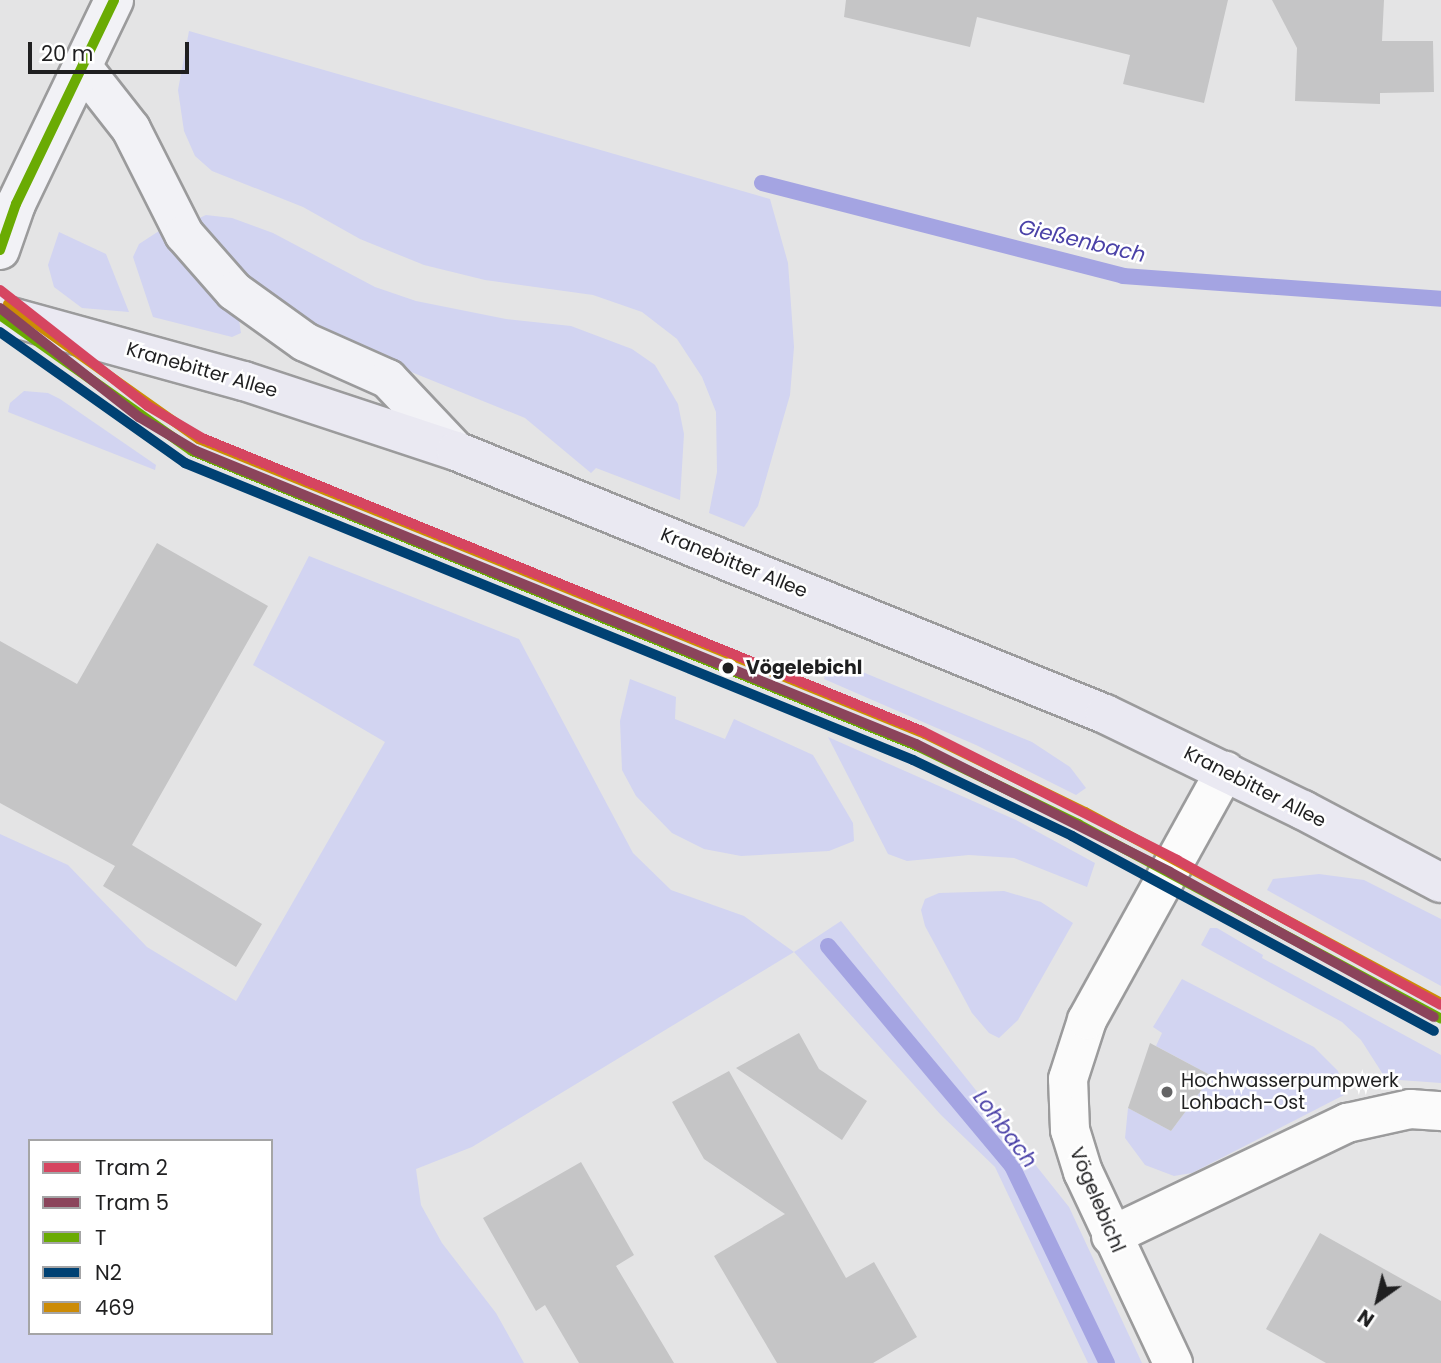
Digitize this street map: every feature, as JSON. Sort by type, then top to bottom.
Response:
[{"type":"main road","name":"Kranebitter Allee","points":[[0,314],[244,380],[456,452],[582,501],[1001,668],[1225,771],[1441,883]]},
{"type":"street","points":[[0,250],[8,200],[84,69],[114,0]]},
{"type":"street","points":[[84,69],[131,129],[184,234],[234,290],[305,342],[388,379],[456,452]]},
{"type":"street","name":"Vögelebichl","points":[[1173,1363],[1111,1236],[1072,1142],[1067,1106],[1071,1065],[1087,1020],[1225,771]]},
{"type":"street","points":[[1111,1236],[1347,1123],[1410,1109],[1441,1111]]},
{"type":"shaded area","points":[[189,31],[770,199],[788,263],[794,347],[790,395],[758,506],[744,527],[709,513],[717,472],[716,412],[702,377],[677,339],[642,312],[593,295],[485,280],[424,265],[360,239],[303,207],[212,171],[195,156],[184,131],[178,90]]},
{"type":"shaded area","points":[[206,215],[232,218],[273,233],[375,287],[416,301],[506,319],[571,326],[632,349],[655,365],[678,404],[684,434],[680,500],[596,468],[591,473],[525,418],[347,346],[254,286],[195,220]]},
{"type":"shaded area","points":[[159,231],[192,275],[239,320],[241,333],[232,337],[153,317],[133,257],[139,244]]},
{"type":"shaded area","points":[[59,232],[106,254],[129,312],[82,308],[54,287],[48,265]]},
{"type":"shaded area","points":[[24,391],[48,393],[60,399],[156,465],[155,470],[8,412],[10,403]]},
{"type":"shaded area","points":[[309,556],[519,639],[633,853],[671,890],[744,916],[794,952],[472,1147],[416,1169],[421,1205],[442,1243],[496,1313],[524,1363],[0,1363],[0,834],[68,865],[147,947],[236,1001],[385,742],[253,665]]},
{"type":"shaded area","points":[[831,659],[1032,742],[1070,767],[1086,788],[1076,795],[976,745],[824,679]]},
{"type":"shaded area","points":[[630,679],[676,697],[675,719],[725,739],[734,719],[813,755],[853,823],[854,841],[829,851],[741,856],[704,849],[672,833],[636,796],[622,770],[620,721]]},
{"type":"shaded area","points":[[828,737],[1016,820],[1095,863],[1087,887],[1014,858],[969,855],[907,861],[888,854]]},
{"type":"shaded area","points":[[1319,874],[1364,880],[1441,919],[1441,986],[1267,890],[1273,879]]},
{"type":"shaded area","points":[[1004,891],[1041,902],[1073,923],[1018,1020],[999,1038],[989,1033],[972,1013],[925,926],[921,910],[925,899],[939,893]]},
{"type":"shaded area","points":[[841,921],[1069,1207],[1142,1363],[1088,1363],[995,1167],[941,1115],[794,952]]},
{"type":"shaded area","points":[[1210,928],[1217,928],[1263,955],[1262,958],[1441,1055],[1441,1083],[1386,1079],[1361,1040],[1342,1022],[1201,945]]},
{"type":"shaded area","points":[[1182,979],[1314,1047],[1338,1071],[1344,1095],[1192,1173],[1174,1176],[1145,1165],[1125,1138],[1128,1108],[1171,1131],[1212,1076],[1156,1046],[1162,1033],[1153,1027]]},
{"type":"building","points":[[846,0],[1228,0],[1204,103],[1123,84],[1130,55],[977,17],[970,47],[844,17]]},
{"type":"building","points":[[1272,0],[1384,0],[1382,41],[1433,41],[1434,92],[1380,93],[1380,104],[1295,101],[1297,48]]},
{"type":"building","points":[[157,543],[268,606],[132,845],[262,924],[236,967],[103,886],[115,866],[0,803],[0,641],[77,684]]},
{"type":"building","points":[[799,1033],[819,1069],[867,1101],[842,1140],[736,1068]]},
{"type":"building","name":"Hochwasserpumpwerk Lohbach-Ost","points":[[1150,1043],[1212,1076],[1171,1131],[1128,1108]]},
{"type":"building","points":[[729,1071],[846,1278],[874,1262],[917,1337],[873,1363],[777,1363],[714,1256],[785,1214],[704,1159],[672,1102]]},
{"type":"building","points":[[581,1162],[634,1255],[616,1266],[674,1363],[579,1363],[545,1305],[536,1311],[483,1218]]},
{"type":"building","points":[[1320,1233],[1441,1301],[1441,1363],[1326,1363],[1266,1329]]},
{"type":"waterway","name":"Gießenbach","points":[[762,183],[1123,276],[1441,299]]},
{"type":"waterway","name":"Lohbach","points":[[828,946],[1012,1166],[1107,1363]]},
{"type":"tram line","name":"2","points":[[0,290],[148,406],[202,438],[922,731],[1177,860],[1441,1005]]},
{"type":"tram line","name":"5","points":[[0,308],[139,417],[196,451],[916,744],[1170,872],[1434,1017]]},
{"type":"transit line","name":"T","points":[[0,250],[16,204],[114,0]]},
{"type":"transit line","name":"469","points":[[8,304],[199,439],[925,734],[1085,812],[1441,1003]]},
{"type":"transit line","name":"T","points":[[0,315],[192,451],[919,747],[1078,824],[1441,1019]]},
{"type":"transit line","name":"N2","points":[[0,332],[185,463],[913,760],[1072,836],[1434,1031]]},
{"type":"place","name":"Vögelebichl","points":[[728,668]]},
{"type":"place","name":"Hochwasserpumpwerk Lohbach-Ost","points":[[1167,1092]]}]
